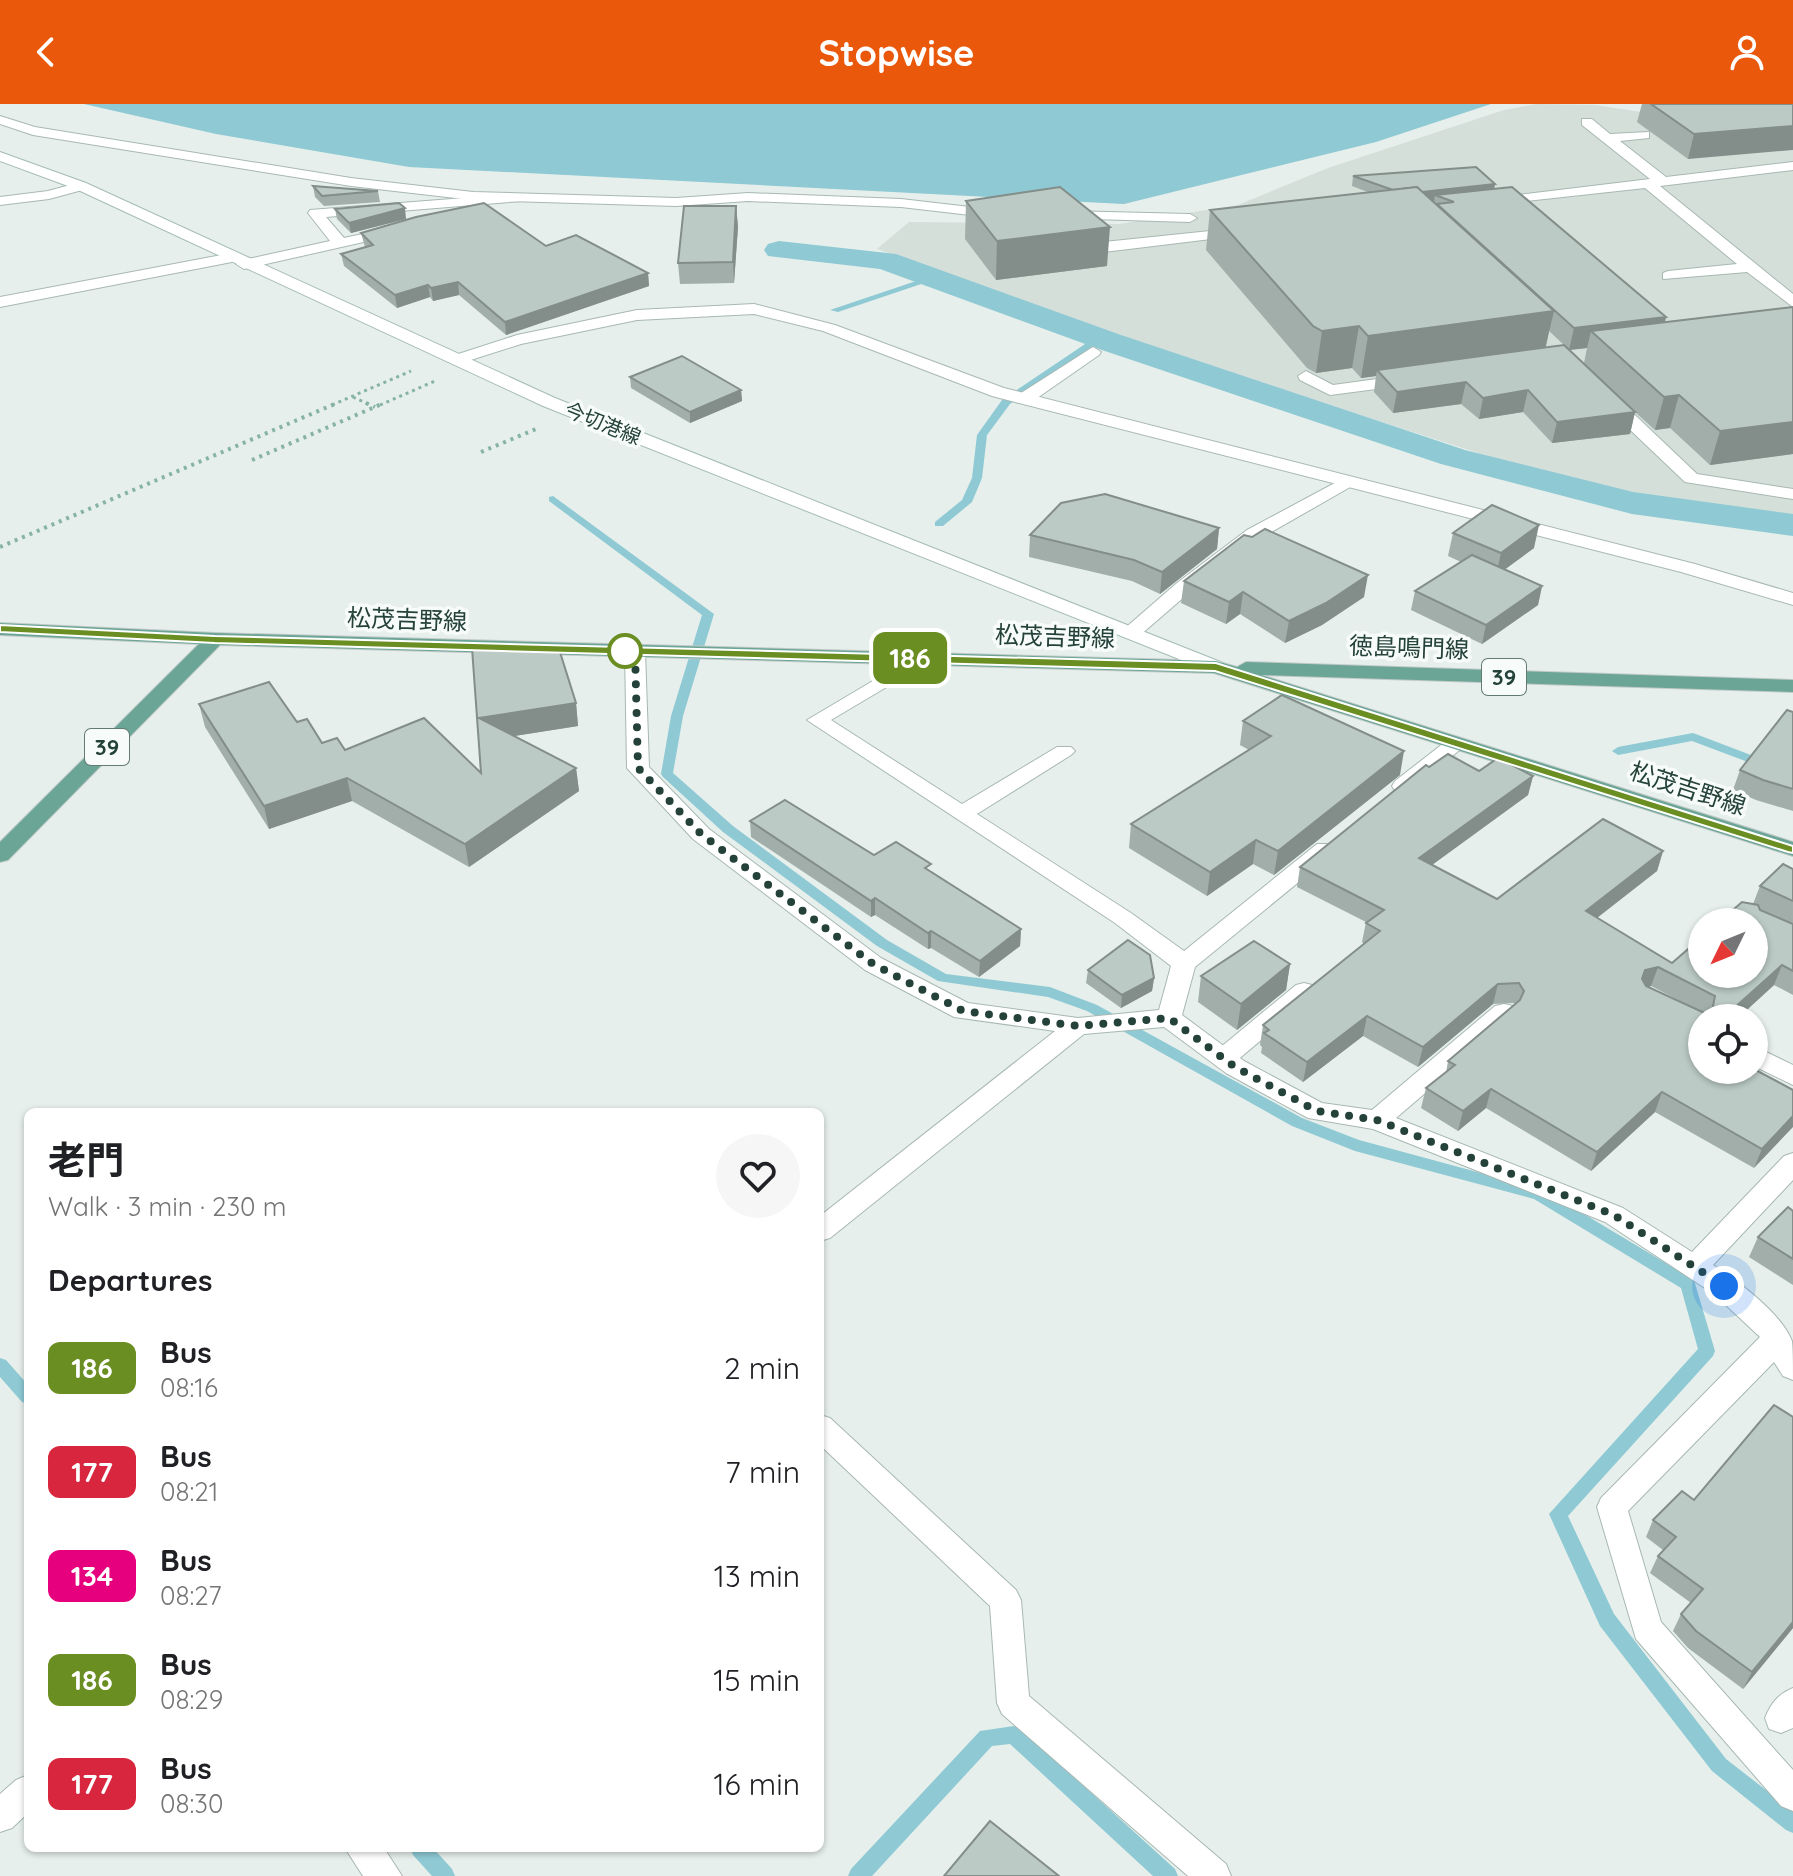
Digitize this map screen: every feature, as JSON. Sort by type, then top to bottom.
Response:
[{"type":"main road","name":"松茂吉野線","points":[[0,629],[215,639],[1216,667],[1793,849]]},
{"type":"main road","name":"39","points":[[0,855],[215,639]]},
{"type":"main road","name":"徳島鳴門線","points":[[1216,667],[1793,686]]},
{"type":"street","points":[[0,120],[33,131],[351,182],[473,196],[676,202],[779,198],[901,203],[1010,214]]},
{"type":"street","points":[[1587,122],[1793,302]]},
{"type":"street","points":[[1608,138],[1644,135]]},
{"type":"street","name":"今切港線","points":[[0,156],[81,186],[238,261],[576,413],[1216,667]]},
{"type":"street","points":[[1482,203],[1793,166]]},
{"type":"street","points":[[0,201],[49,195],[81,186]]},
{"type":"street","points":[[341,244],[310,211],[521,198]]},
{"type":"street","points":[[432,221],[452,214]]},
{"type":"street","points":[[1055,215],[1190,218]]},
{"type":"street","points":[[0,302],[341,244],[408,228]]},
{"type":"street","points":[[1104,247],[1256,230]]},
{"type":"street","points":[[1668,276],[1751,267]]},
{"type":"street","points":[[457,360],[517,340],[637,315],[754,309],[829,328],[998,392],[1688,568],[1793,599]]},
{"type":"street","points":[[1024,399],[1093,352]]},
{"type":"street","points":[[1306,376],[1330,390],[1424,377]]},
{"type":"street","points":[[1599,391],[1691,478],[1793,494]]},
{"type":"street","points":[[1131,633],[1184,587],[1254,534],[1346,482]]},
{"type":"street","points":[[635,651],[638,768],[701,834],[873,964],[963,1011],[1078,1026],[1169,1018],[1235,1067],[1317,1111],[1377,1120],[1614,1215],[1724,1286],[1770,1329],[1793,1368]]},
{"type":"street","points":[[920,659],[817,720],[1123,918],[1184,963]]},
{"type":"street","points":[[1382,803],[1456,743]]},
{"type":"street","points":[[961,814],[1064,751]]},
{"type":"street","points":[[1169,1018],[1184,963],[1345,833]]},
{"type":"street","points":[[1225,1057],[1304,991]]},
{"type":"street","points":[[1377,1120],[1504,1012]]},
{"type":"street","points":[[824,1228],[1078,1026]]},
{"type":"street","points":[[1768,1063],[1793,1076]]},
{"type":"street","points":[[1695,1267],[1793,1163]]},
{"type":"street","points":[[1777,1341],[1612,1507],[1647,1629],[1793,1795]]},
{"type":"street","points":[[824,1431],[1005,1600],[1013,1703],[1198,1871]]},
{"type":"street","points":[[0,1816],[24,1795]]},
{"type":"street","points":[[365,1852],[385,1876]]},
{"type":"path","points":[[0,547],[352,396],[457,360]]},
{"type":"path","points":[[252,460],[375,407],[457,360]]},
{"type":"path","points":[[352,396],[375,407]]},
{"type":"path","points":[[481,452],[576,413]]},
{"type":"shaded area","points":[[1536,104],[1595,105],[1694,120],[1793,104],[1793,517],[1722,510],[1547,475],[1222,371],[877,249],[909,222],[1119,224],[1238,205],[1328,168],[1504,110]]},
{"type":"water","points":[[84,104],[1491,104],[1376,142],[1124,204],[409,167],[216,134]]},
{"type":"building","points":[[1651,104],[1793,104],[1793,126],[1694,134]]},
{"type":"building","points":[[1476,167],[1495,184],[1422,192],[1417,187],[1393,190],[1353,176]]},
{"type":"building","points":[[313,186],[378,191],[322,196]]},
{"type":"building","points":[[1060,187],[1110,227],[997,241],[966,201]]},
{"type":"building","points":[[1417,187],[1554,311],[1368,336],[1359,326],[1322,331],[1313,326],[1210,210]]},
{"type":"building","points":[[1512,187],[1666,317],[1574,328],[1437,204],[1454,202],[1435,195]]},
{"type":"building","points":[[399,203],[405,208],[349,223],[335,209]]},
{"type":"building","points":[[484,203],[546,246],[576,235],[648,273],[505,322],[458,282],[431,288],[428,285],[395,295],[341,254],[373,245],[361,233],[416,217]]},
{"type":"building","points":[[684,206],[736,206],[733,262],[678,263]]},
{"type":"building","points":[[1793,307],[1793,422],[1720,431],[1679,395],[1664,397],[1591,331]]},
{"type":"building","points":[[1564,345],[1635,412],[1557,422],[1528,390],[1483,398],[1466,382],[1397,392],[1377,370]]},
{"type":"building","points":[[682,356],[741,390],[690,412],[630,377]]},
{"type":"building","points":[[1105,494],[1219,528],[1162,572],[1134,560],[1030,535],[1061,503]]},
{"type":"building","points":[[1492,505],[1539,525],[1501,553],[1453,533]]},
{"type":"building","points":[[1265,529],[1368,575],[1326,603],[1289,621],[1243,592],[1229,602],[1184,581],[1244,535],[1252,537]]},
{"type":"building","points":[[1472,555],[1542,586],[1486,625],[1415,591]]},
{"type":"building","points":[[472,648],[559,649],[576,703],[479,718],[576,768],[465,844],[347,778],[264,806],[199,704],[269,682],[297,722],[307,719],[322,743],[337,738],[345,750],[424,718],[481,773]]},
{"type":"building","points":[[1282,695],[1404,751],[1278,851],[1256,840],[1210,872],[1131,824],[1271,736],[1243,721]]},
{"type":"building","points":[[1787,710],[1793,712],[1793,789],[1740,770]]},
{"type":"building","points":[[1448,754],[1479,771],[1498,758],[1533,776],[1419,858],[1497,899],[1603,819],[1663,851],[1586,911],[1672,963],[1688,949],[1688,982],[1658,967],[1645,970],[1642,979],[1646,986],[1688,1005],[1688,1084],[1768,1084],[1768,1077],[1793,1090],[1793,1116],[1762,1149],[1662,1092],[1597,1152],[1491,1089],[1463,1111],[1426,1088],[1455,1065],[1448,1061],[1520,1000],[1524,991],[1519,983],[1498,984],[1423,1047],[1367,1016],[1307,1062],[1264,1033],[1269,1030],[1263,1025],[1380,931],[1366,923],[1384,910],[1300,867],[1426,765],[1429,767]]},
{"type":"building","points":[[785,800],[874,855],[896,842],[931,864],[925,868],[1021,929],[980,961],[931,931],[928,933],[875,898],[871,901],[750,821]]},
{"type":"building","points":[[1783,864],[1793,869],[1793,901],[1760,886]]},
{"type":"building","points":[[1742,902],[1758,905],[1759,908],[1735,908]]},
{"type":"building","points":[[1768,913],[1793,924],[1793,971],[1782,965],[1768,978]]},
{"type":"building","points":[[1128,940],[1150,955],[1154,978],[1122,995],[1088,970]]},
{"type":"building","points":[[1254,941],[1290,964],[1241,1004],[1201,976]]},
{"type":"building","points":[[1699,988],[1756,988],[1739,1004],[1713,1004],[1715,996]]},
{"type":"building","points":[[1788,1207],[1793,1211],[1793,1259],[1758,1237]]},
{"type":"building","points":[[1774,1405],[1793,1417],[1793,1622],[1752,1672],[1696,1631],[1681,1614],[1703,1589],[1658,1556],[1676,1537],[1653,1520],[1682,1491],[1694,1500]]},
{"type":"building","points":[[990,1821],[1059,1876],[944,1876]]},
{"type":"waterway","points":[[779,250],[885,260],[1110,342],[1453,457],[1632,503],[1793,525]]},
{"type":"waterway","points":[[835,310],[934,278]]},
{"type":"waterway","points":[[939,524],[967,502],[977,478],[982,435],[1006,402],[1100,338]]},
{"type":"waterway","points":[[553,499],[708,614],[677,716],[667,774],[728,829],[882,943],[943,978],[1050,992],[1092,1008],[1297,1122],[1355,1145],[1539,1194],[1688,1284],[1707,1351],[1558,1514],[1607,1620],[1719,1765],[1793,1823]]},
{"type":"waterway","points":[[1618,751],[1693,737],[1793,775]]},
{"type":"waterway","points":[[0,1365],[24,1392]]},
{"type":"waterway","points":[[858,1876],[987,1737],[1014,1735],[1168,1876]]},
{"type":"waterway","points":[[424,1852],[445,1876]]},
{"type":"bus line","name":"186","points":[[0,629],[215,639],[1216,667],[1793,849]]},
{"type":"route","points":[[625,651],[635,651],[638,768],[701,834],[873,964],[963,1011],[1078,1026],[1169,1018],[1235,1067],[1317,1111],[1377,1120],[1614,1215],[1724,1286]]}]
